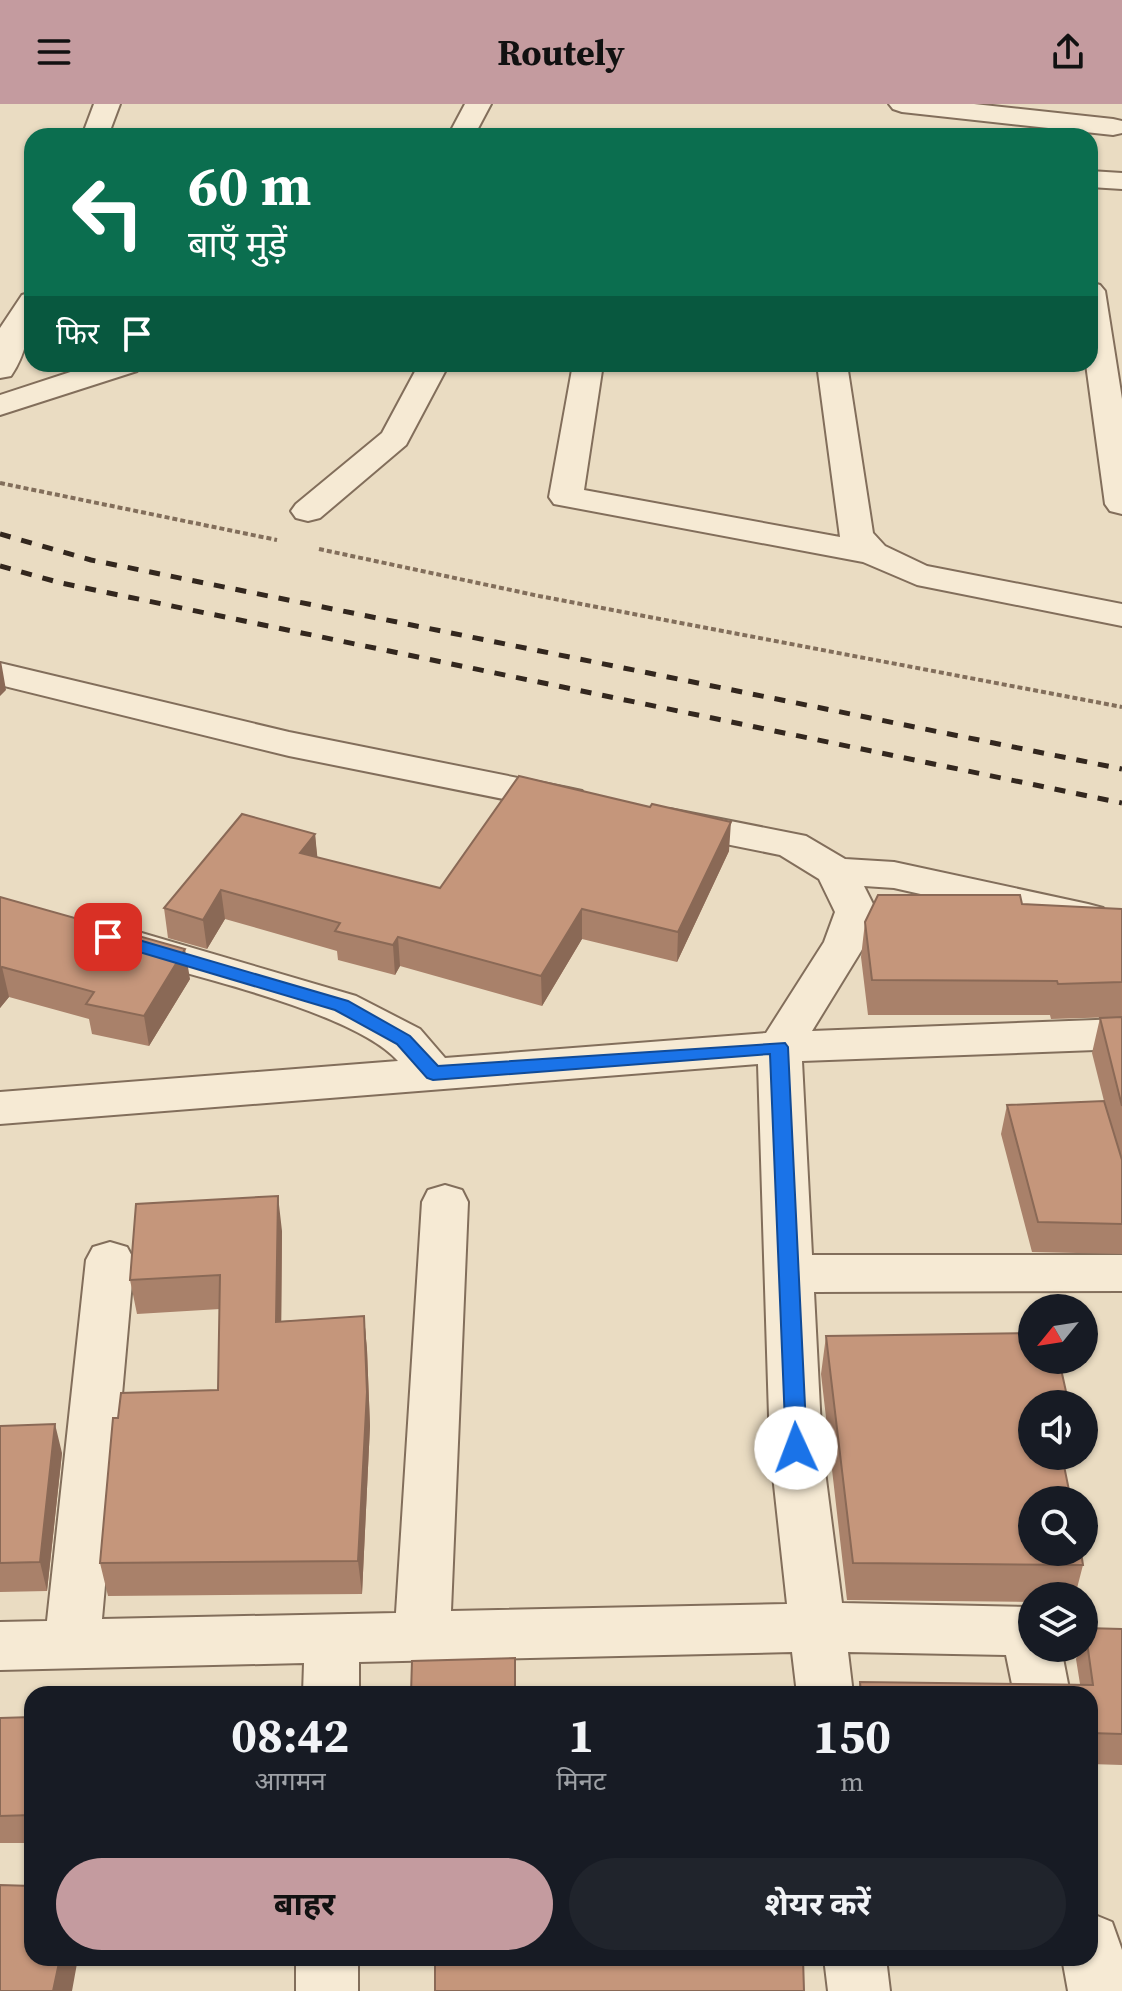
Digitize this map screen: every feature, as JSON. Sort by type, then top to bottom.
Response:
[{"type":"street","points":[[98,128],[107,104]]},
{"type":"street","points":[[465,128],[478,104]]},
{"type":"street","points":[[902,104],[1113,127]]},
{"type":"street","points":[[1098,180],[1122,181]]},
{"type":"street","points":[[0,369],[23,326]]},
{"type":"street","points":[[1098,344],[1122,504]]},
{"type":"street","points":[[0,405],[101,372]]},
{"type":"street","points":[[308,511],[395,438],[430,372]]},
{"type":"street","points":[[587,372],[566,497],[873,553],[917,575],[1122,615]]},
{"type":"street","points":[[833,372],[856,535],[873,553]]},
{"type":"street","points":[[0,674],[289,744],[792,845],[836,871],[894,875],[1121,925]]},
{"type":"street","points":[[824,1686],[796,1448],[779,1047],[845,943],[856,912],[836,871]]},
{"type":"street","points":[[97,934],[341,1006],[404,1040],[433,1073]]},
{"type":"street","points":[[0,1108],[779,1047],[1122,1034]]},
{"type":"street","points":[[422,1637],[445,1202]]},
{"type":"street","points":[[72,1644],[110,1260]]},
{"type":"street","points":[[788,1274],[1122,1273]]},
{"type":"street","points":[[0,1646],[817,1627],[1018,1637]]},
{"type":"street","points":[[331,1686],[332,1639]]},
{"type":"street","points":[[1036,1662],[1041,1686]]},
{"type":"street","points":[[327,1966],[327,1991]]},
{"type":"street","points":[[856,1966],[859,1991]]},
{"type":"street","points":[[1094,1966],[1099,1991]]},
{"type":"path","points":[[0,483],[291,543]]},
{"type":"path","points":[[307,546],[539,596],[1122,707]]},
{"type":"building","points":[[519,776],[650,807],[652,804],[731,822],[678,932],[582,909],[541,976],[398,937],[393,945],[335,931],[340,923],[221,890],[203,920],[164,908],[242,814],[315,834],[300,853],[440,888]]},
{"type":"building","points":[[878,895],[1020,895],[1022,904],[1122,909],[1122,982],[1058,984],[1057,981],[872,980],[865,922]]},
{"type":"building","points":[[0,897],[185,949],[144,1016],[86,1004],[94,992],[2,967],[0,970]]},
{"type":"building","points":[[1122,1017],[1122,1106],[1100,1018]]},
{"type":"building","points":[[1104,1101],[1122,1160],[1122,1224],[1038,1222],[1007,1105]]},
{"type":"building","points":[[278,1196],[276,1322],[364,1316],[367,1392],[358,1561],[100,1563],[113,1418],[118,1418],[121,1393],[218,1390],[220,1275],[130,1280],[136,1204]]},
{"type":"building","points":[[1018,1333],[1018,1374],[1062,1374],[1066,1390],[1018,1390],[1018,1470],[1065,1470],[1068,1486],[1018,1486],[1018,1564],[853,1563],[826,1336]]},
{"type":"building","points":[[55,1424],[40,1562],[0,1563],[0,1426]]},
{"type":"building","points":[[1098,1628],[1122,1629],[1122,1734],[1098,1733],[1098,1686],[860,1686],[860,1682],[1093,1685],[1090,1662],[1098,1662]]},
{"type":"building","points":[[515,1658],[515,1686],[411,1686],[412,1661]]},
{"type":"building","points":[[24,1717],[24,1815],[0,1816],[0,1718]]},
{"type":"building","points":[[0,1885],[24,1886],[24,1966],[58,1966],[53,1991],[0,1991]]},
{"type":"building","points":[[435,1966],[803,1966],[804,1991],[435,1991]]},
{"type":"railway","points":[[0,534],[91,560],[1122,769]]},
{"type":"railway","points":[[0,566],[61,583],[1122,803]]},
{"type":"route","points":[[108,937],[341,1006],[404,1040],[433,1073],[779,1047],[796,1448]]}]
